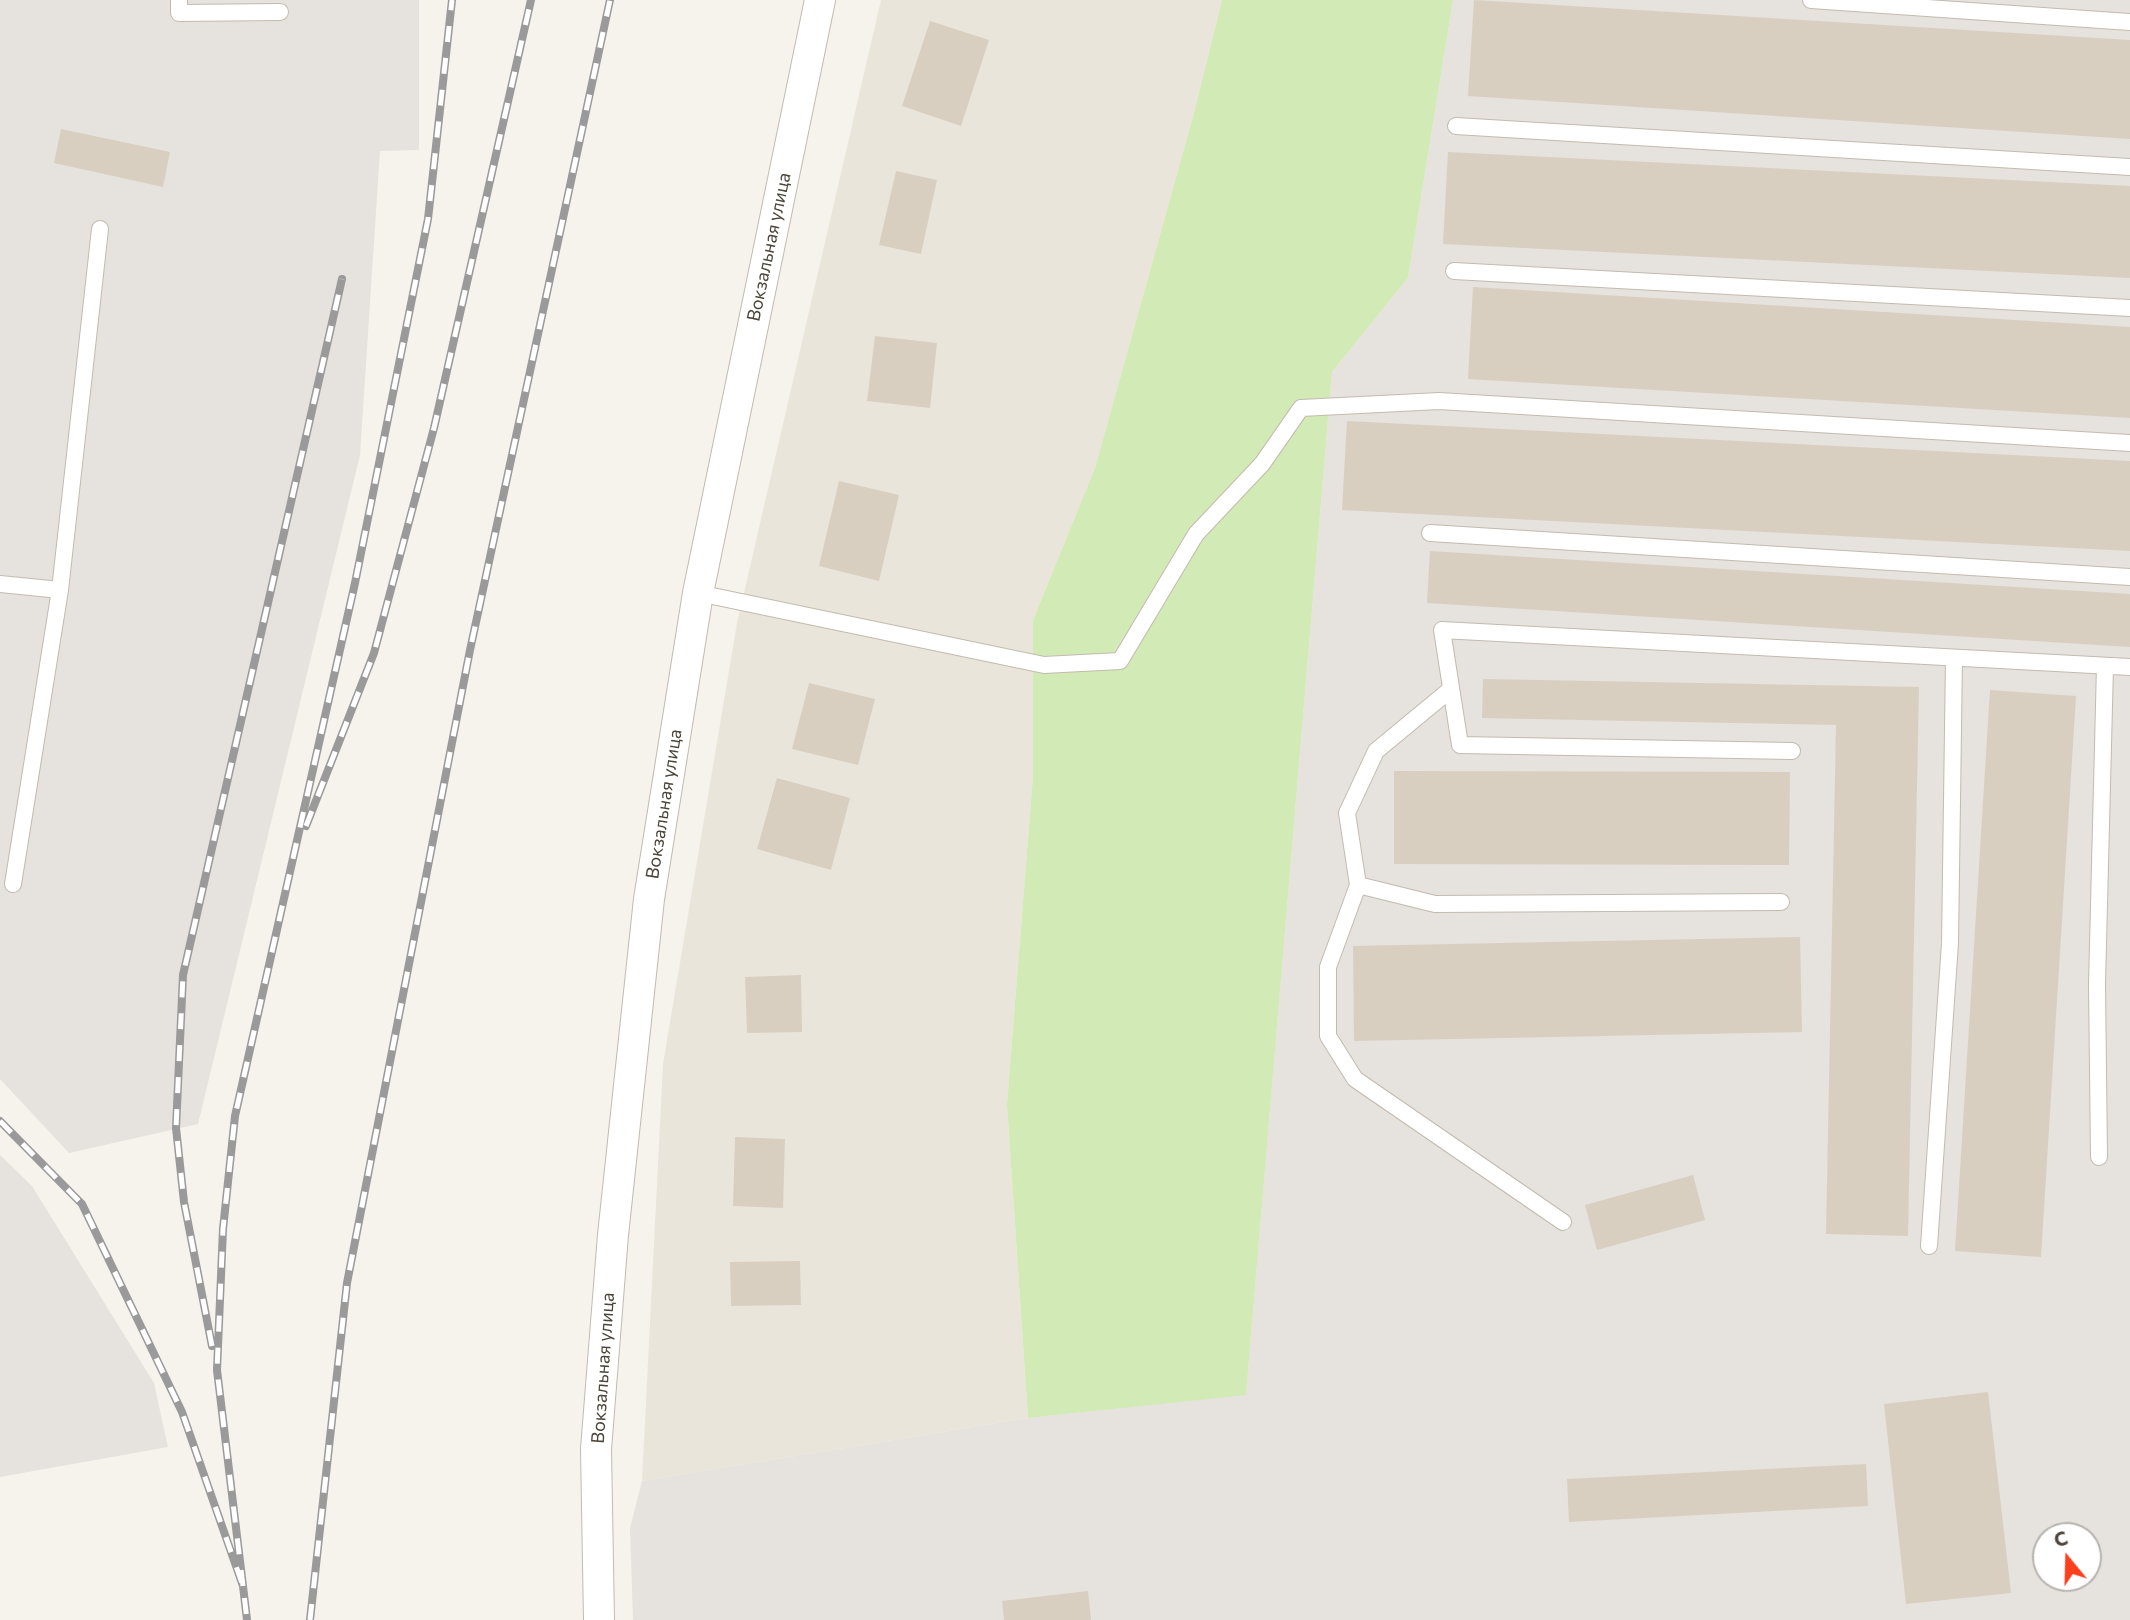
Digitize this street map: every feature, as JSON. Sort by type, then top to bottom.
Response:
[{"type":"street","name":"Вокзальная улица","points":[[599,1620],[596,1449],[612,1235],[649,899],[698,593],[820,0]]},
{"type":"lane","points":[[179,0],[180,13],[280,12]]},
{"type":"lane","points":[[1811,0],[2130,22]]},
{"type":"lane","points":[[1456,126],[2130,167]]},
{"type":"lane","points":[[13,884],[60,590],[100,229]]},
{"type":"lane","points":[[1454,271],[2130,308]]},
{"type":"lane","points":[[698,593],[1044,665],[1120,661],[1196,534],[1262,464],[1301,408],[1439,401],[2130,443]]},
{"type":"lane","points":[[1430,533],[2130,577]]},
{"type":"lane","points":[[0,584],[60,590]]},
{"type":"lane","points":[[1792,751],[1460,746],[1442,630],[2130,667]]},
{"type":"lane","points":[[1929,1246],[1950,943],[1954,658]]},
{"type":"lane","points":[[2099,1157],[2097,984],[2105,666]]},
{"type":"lane","points":[[1451,690],[1376,751],[1346,813],[1358,885],[1328,967],[1328,1036],[1355,1079],[1563,1222]]},
{"type":"lane","points":[[1358,885],[1435,904],[1781,902]]},
{"type":"shaded area","points":[[0,0],[419,0],[419,150],[380,151],[360,455],[198,1124],[69,1153],[0,1079]]},
{"type":"shaded area","points":[[881,0],[1222,0],[1194,113],[1095,468],[1033,620],[1033,776],[1007,1104],[1028,1418],[642,1481],[663,1064],[737,623]]},
{"type":"shaded area","points":[[1453,0],[2130,0],[2130,1620],[633,1620],[630,1528],[642,1481],[1028,1418],[1246,1394],[1332,372],[1408,278]]},
{"type":"shaded area","points":[[0,1155],[32,1186],[154,1383],[168,1447],[0,1477]]},
{"type":"green space","points":[[1222,0],[1453,0],[1408,278],[1332,372],[1246,1395],[1028,1418],[1007,1104],[1033,776],[1033,620],[1095,468],[1194,113]]},
{"type":"building","points":[[1474,0],[2130,40],[2130,139],[1468,96]]},
{"type":"building","points":[[930,21],[989,40],[961,126],[902,106]]},
{"type":"building","points":[[61,129],[170,152],[163,187],[54,163]]},
{"type":"building","points":[[1448,152],[2130,186],[2130,278],[1443,244]]},
{"type":"building","points":[[896,171],[937,180],[921,254],[879,245]]},
{"type":"building","points":[[1473,287],[2130,327],[2130,418],[1468,379]]},
{"type":"building","points":[[875,336],[937,343],[930,408],[867,401]]},
{"type":"building","points":[[1347,421],[2130,461],[2130,551],[1342,510]]},
{"type":"building","points":[[839,481],[899,495],[879,581],[819,566]]},
{"type":"building","points":[[1430,551],[2130,594],[2130,647],[1427,603]]},
{"type":"building","points":[[1483,679],[1919,687],[1908,1236],[1826,1234],[1836,725],[1482,718]]},
{"type":"building","points":[[809,683],[875,699],[858,765],[792,749]]},
{"type":"building","points":[[1990,690],[2076,696],[2041,1257],[1955,1251]]},
{"type":"building","points":[[1394,771],[1790,772],[1789,865],[1394,864]]},
{"type":"building","points":[[777,778],[850,798],[831,870],[757,849]]},
{"type":"building","points":[[1800,937],[1802,1032],[1354,1041],[1353,946]]},
{"type":"building","points":[[801,975],[802,1032],[747,1033],[745,977]]},
{"type":"building","points":[[735,1137],[785,1139],[783,1208],[733,1206]]},
{"type":"building","points":[[1693,1175],[1705,1220],[1597,1250],[1585,1205]]},
{"type":"building","points":[[800,1261],[801,1305],[731,1306],[730,1262]]},
{"type":"building","points":[[1988,1392],[2011,1593],[1906,1604],[1884,1404]]},
{"type":"building","points":[[1866,1464],[1868,1506],[1569,1522],[1567,1479]]},
{"type":"building","points":[[1088,1591],[1091,1620],[1004,1620],[1002,1601]]},
{"type":"railway","points":[[243,1586],[217,1370],[223,1229],[235,1116],[355,583],[428,219],[452,0]]},
{"type":"railway","points":[[306,826],[374,653],[434,428],[531,0]]},
{"type":"railway","points":[[310,1620],[347,1283],[470,650],[610,0]]},
{"type":"railway","points":[[212,1346],[184,1202],[176,1128],[183,975],[342,279]]},
{"type":"railway","points":[[0,1121],[82,1204],[182,1412],[243,1586],[247,1620]]}]
